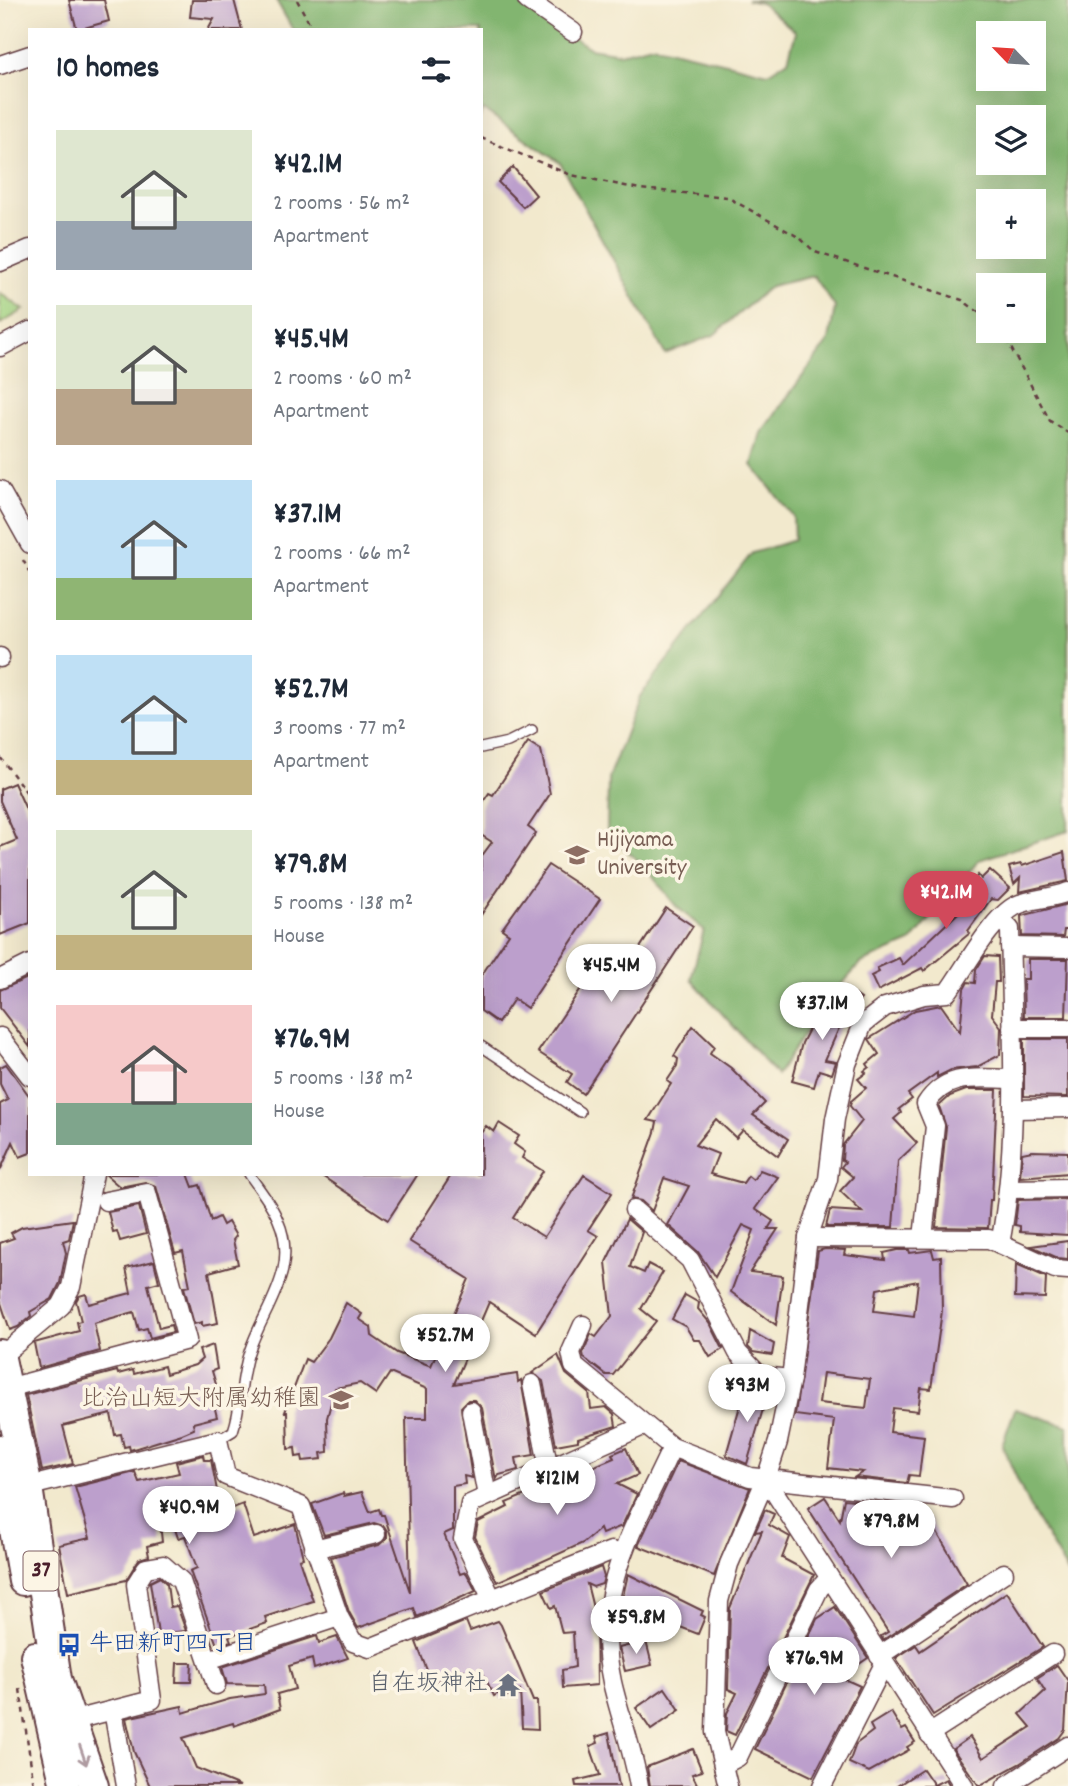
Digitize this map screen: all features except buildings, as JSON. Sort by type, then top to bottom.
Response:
[{"type":"main road","name":"37","points":[[0,1356],[8,1388],[39,1684],[94,1786]]},
{"type":"main road","name":"37","points":[[0,1449],[19,1488]]},
{"type":"main road","name":"37","points":[[61,1724],[65,1786]]},
{"type":"street","points":[[527,0],[573,32]]},
{"type":"street","points":[[0,65],[28,56]]},
{"type":"street","points":[[0,262],[28,250]]},
{"type":"street","points":[[0,347],[28,332]]},
{"type":"street","points":[[0,490],[28,540]]},
{"type":"street","points":[[728,1786],[715,1732],[719,1601],[729,1564],[766,1479],[778,1442],[791,1379],[808,1238],[828,1179],[835,1119],[847,1064],[863,1024],[885,1007],[924,995],[947,993],[1000,919],[1016,905],[1052,899],[1068,892]]},
{"type":"street","points":[[1000,919],[1010,929],[1015,1109],[1010,1189],[1000,1244]]},
{"type":"street","points":[[1010,947],[1068,948]]},
{"type":"street","points":[[0,979],[28,965]]},
{"type":"street","points":[[1012,1028],[1068,1028]]},
{"type":"street","points":[[0,1037],[28,1073]]},
{"type":"street","points":[[923,1238],[935,1126],[926,1104],[937,1087],[959,1079],[1014,1079]]},
{"type":"street","points":[[1015,1109],[1068,1108]]},
{"type":"street","points":[[0,1356],[61,1306],[71,1287],[94,1176]]},
{"type":"street","points":[[1010,1189],[1068,1188]]},
{"type":"street","points":[[8,1388],[187,1340],[147,1193],[106,1201]]},
{"type":"street","points":[[634,1210],[690,1260],[738,1353],[760,1376],[791,1379]]},
{"type":"street","points":[[808,1238],[989,1239],[1055,1269],[1068,1270]]},
{"type":"street","points":[[583,1325],[571,1352],[574,1366],[643,1426],[672,1447],[750,1477],[953,1499]]},
{"type":"street","points":[[533,1384],[549,1469]]},
{"type":"street","points":[[471,1412],[487,1496]]},
{"type":"street","points":[[492,1599],[463,1539],[470,1504],[643,1426]]},
{"type":"street","points":[[19,1488],[218,1440],[226,1476],[301,1506],[338,1617],[353,1642],[370,1648],[611,1551],[622,1554]]},
{"type":"street","points":[[639,1786],[633,1749],[612,1681],[607,1605],[622,1554],[672,1447]]},
{"type":"street","points":[[766,1479],[964,1786]]},
{"type":"street","points":[[314,1549],[376,1534]]},
{"type":"street","points":[[61,1724],[152,1700],[136,1584],[146,1568],[163,1566],[181,1581],[216,1685]]},
{"type":"street","points":[[822,1786],[881,1660],[1004,1573]]},
{"type":"street","points":[[723,1765],[737,1757],[819,1589],[829,1578]]},
{"type":"street","points":[[208,1660],[338,1617]]},
{"type":"street","points":[[929,1734],[1053,1654]]},
{"type":"street","points":[[113,1710],[126,1786]]},
{"type":"street","points":[[1006,1786],[1068,1746]]},
{"type":"lane","points":[[483,748],[508,742],[532,730]]},
{"type":"lane","points":[[483,1047],[580,1112]]},
{"type":"lane","points":[[218,1440],[233,1431],[244,1368],[254,1337],[286,1270],[286,1248],[278,1219],[250,1176]]},
{"type":"path","points":[[297,0],[312,28]]},
{"type":"path","points":[[483,139],[571,175],[640,188],[727,197],[800,238],[816,252],[962,300],[976,310]]},
{"type":"path","points":[[1008,343],[1050,421],[1068,433]]},
{"type":"path","points":[[0,757],[28,794]]},
{"type":"path","points":[[24,1681],[19,1693],[34,1786]]},
{"type":"green space","points":[[276,0],[515,0],[590,48],[621,53],[652,45],[768,73],[788,60],[796,32],[761,3],[747,0],[1068,0],[1068,831],[979,860],[911,942],[861,963],[823,1005],[777,1075],[691,979],[704,930],[676,906],[645,867],[607,833],[608,779],[640,696],[752,553],[794,540],[793,516],[752,465],[761,433],[829,340],[835,307],[814,276],[771,286],[714,335],[665,354],[560,163],[483,112],[483,28],[292,28]]},
{"type":"green space","points":[[0,293],[24,310],[0,324]]},
{"type":"green space","points":[[1015,1409],[1068,1426],[1068,1573],[1029,1506],[1002,1445]]},
{"type":"place","name":"Hijiyama University","points":[[577,855]]},
{"type":"place","name":"比治山短大附属幼稚園","points":[[341,1400]]},
{"type":"place","name":"牛田新町四丁目","points":[[69,1645]]},
{"type":"place","name":"自在坂神社","points":[[508,1685]]}]
